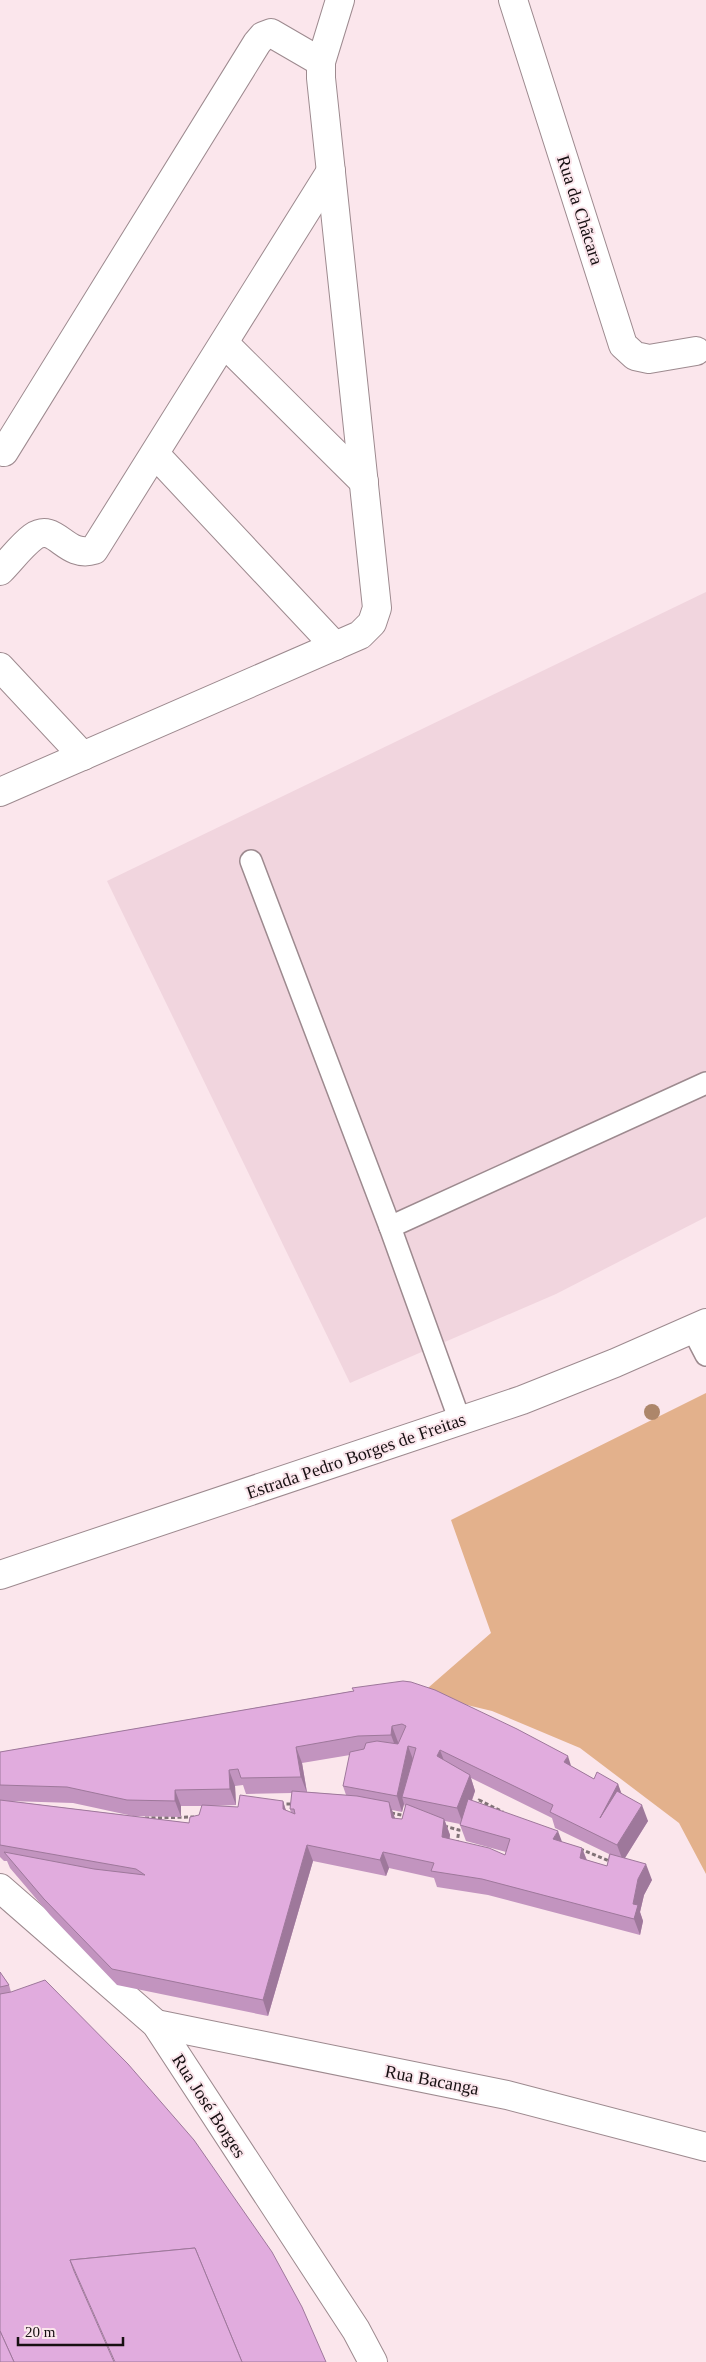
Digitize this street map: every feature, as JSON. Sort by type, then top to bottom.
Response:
[{"type":"street","points":[[0,792],[360,635],[372,623],[377,608],[321,62],[340,0]]},
{"type":"street","name":"Rua da Chãcara","points":[[515,1],[623,346],[635,356],[649,359],[696,351]]},
{"type":"street","points":[[4,452],[263,36],[271,33],[321,62]]},
{"type":"street","points":[[0,571],[34,536],[43,533],[52,534],[76,552],[84,553],[94,550],[331,171]]},
{"type":"street","points":[[224,343],[364,482]]},
{"type":"street","points":[[155,454],[335,646]]},
{"type":"street","points":[[0,667],[83,756]]},
{"type":"street","name":"Estrada Pedro Borges de Freitas","points":[[0,1575],[522,1400],[699,1327]]},
{"type":"street","name":"Rua José Borges","points":[[0,1888],[156,2024],[350,2322],[373,2362]]},
{"type":"street","name":"Rua Bacanga","points":[[156,2024],[507,2095],[706,2147]]},
{"type":"lane","points":[[251,861],[390,1227],[460,1421]]},
{"type":"lane","points":[[390,1227],[706,1083]]},
{"type":"lane","points":[[699,1327],[706,1355]]},
{"type":"path","points":[[475,1808],[479,1800],[511,1816]]},
{"type":"path","points":[[273,1804],[300,1802]]},
{"type":"path","points":[[381,1810],[409,1817]]},
{"type":"path","points":[[139,1818],[202,1817]]},
{"type":"path","points":[[443,1826],[459,1830],[467,1826]]},
{"type":"path","points":[[459,1830],[456,1844],[465,1847]]},
{"type":"path","points":[[576,1847],[618,1864]]},
{"type":"shaded area","points":[[706,592],[706,1217],[556,1294],[350,1383],[107,881]]},
{"type":"shaded area","points":[[706,1393],[706,1874],[679,1823],[580,1748],[492,1711],[421,1694],[491,1633],[451,1520]]},
{"type":"building","points":[[403,1681],[435,1690],[517,1729],[568,1756],[564,1762],[594,1779],[597,1772],[618,1784],[600,1818],[617,1791],[642,1805],[617,1845],[550,1812],[553,1805],[440,1750],[437,1756],[470,1775],[457,1808],[402,1797],[416,1748],[408,1746],[397,1796],[343,1786],[350,1752],[364,1749],[366,1743],[377,1741],[398,1744],[406,1726],[402,1724],[392,1726],[391,1735],[358,1736],[296,1747],[301,1777],[241,1778],[238,1769],[229,1770],[230,1789],[175,1790],[175,1801],[127,1800],[67,1787],[0,1785],[0,1752],[354,1691],[352,1688]]},
{"type":"building","points":[[292,1791],[357,1796],[389,1802],[392,1818],[402,1819],[406,1804],[444,1819],[442,1837],[489,1848],[505,1855],[510,1839],[460,1825],[468,1799],[558,1831],[553,1839],[582,1848],[580,1858],[607,1866],[610,1854],[646,1864],[638,1879],[633,1904],[638,1905],[634,1919],[482,1879],[431,1871],[434,1863],[383,1852],[380,1860],[307,1845],[263,2000],[112,1969],[44,1899],[4,1852],[94,1869],[145,1875],[136,1869],[0,1845],[0,1800],[189,1823],[190,1817],[199,1815],[202,1805],[238,1807],[240,1795],[283,1801],[283,1809],[295,1814],[294,1809],[290,1809]]},
{"type":"building","points":[[0,1972],[9,1985],[0,1987]]},
{"type":"building","points":[[45,1980],[128,2064],[194,2140],[272,2252],[302,2307],[326,2362],[242,2362],[195,2248],[70,2260],[114,2362],[14,2362],[0,2331],[0,1994]]},
{"type":"building","points":[[195,2248],[242,2362],[115,2362],[70,2260]]},
{"type":"building","points":[[0,2331],[14,2362],[0,2362]]}]
